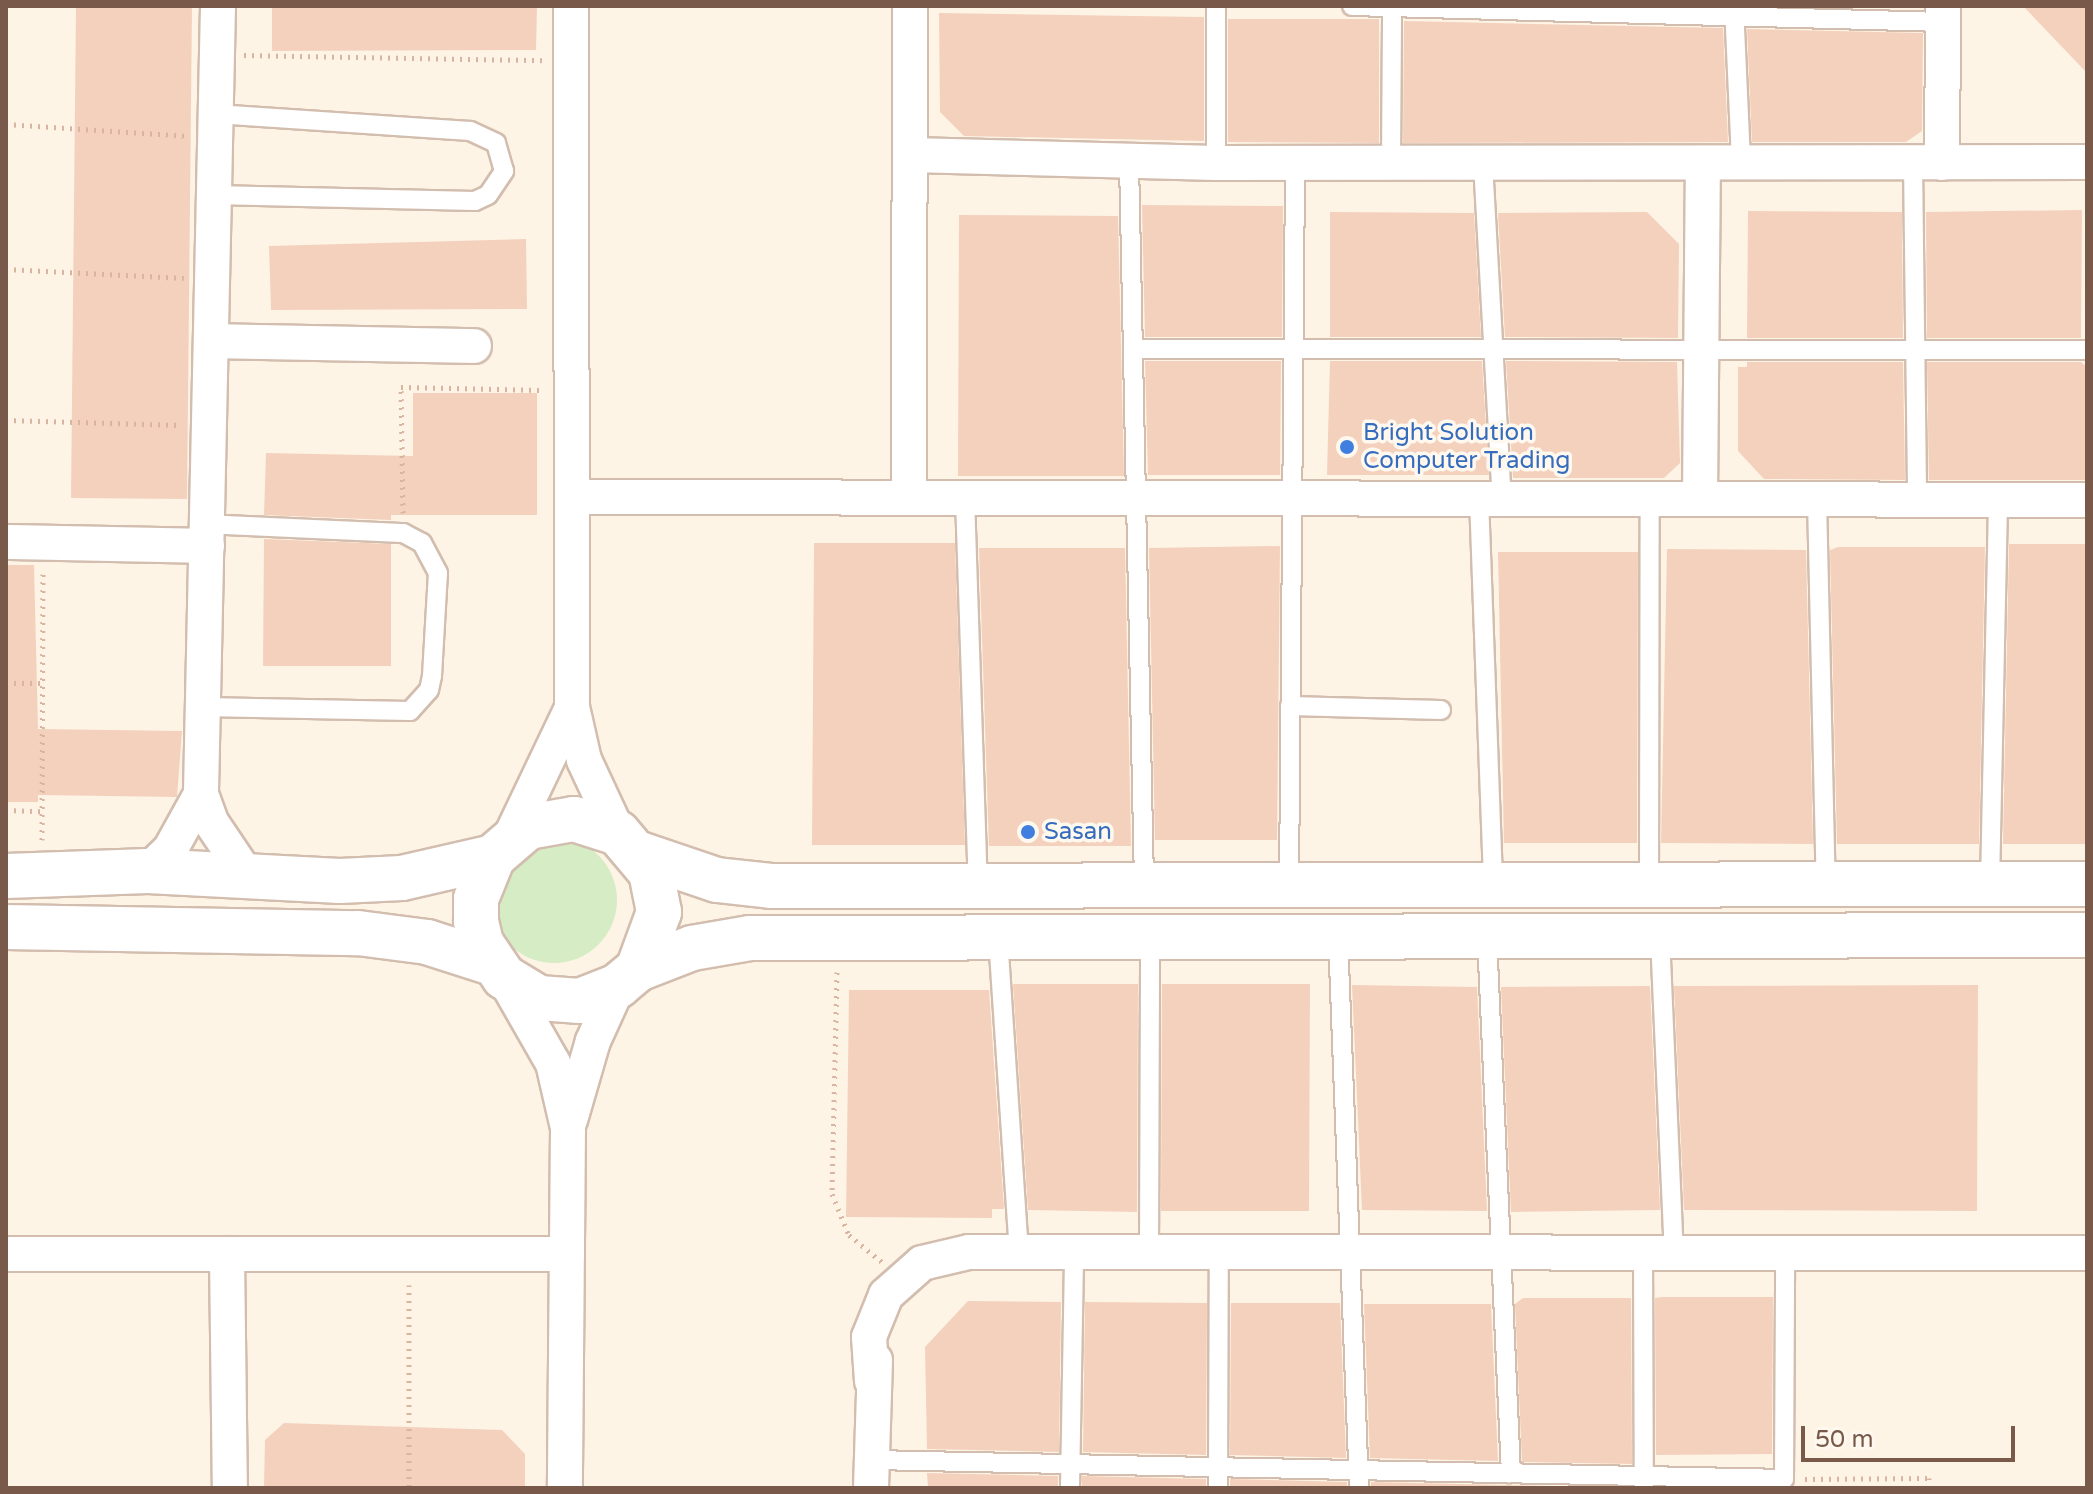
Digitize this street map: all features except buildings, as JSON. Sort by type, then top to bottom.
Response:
[{"type":"main road","points":[[24,876],[148,871],[371,880],[501,848],[551,820],[597,823],[629,844],[743,884],[2087,884]]},
{"type":"main road","points":[[628,978],[659,912],[651,872],[629,844]]},
{"type":"main road","points":[[498,970],[476,910],[501,848]]},
{"type":"main road","points":[[1487,935],[1490,919],[1503,908],[1586,907],[1641,885]]},
{"type":"main road","points":[[6,927],[370,933],[427,942],[498,970],[520,990],[560,1002],[721,941],[998,937],[2087,935]]},
{"type":"street","points":[[218,6],[201,794],[211,822],[246,874]]},
{"type":"street","points":[[571,6],[572,707],[584,760],[629,844]]},
{"type":"street","points":[[909,498],[910,6]]},
{"type":"street","points":[[1927,163],[1943,14]]},
{"type":"street","points":[[912,155],[1216,163],[2087,162]]},
{"type":"street","points":[[1700,497],[1703,164]]},
{"type":"street","points":[[211,341],[474,346]]},
{"type":"street","points":[[574,497],[2087,500]]},
{"type":"street","points":[[6,542],[207,535]]},
{"type":"street","points":[[501,848],[572,707]]},
{"type":"street","points":[[148,871],[170,850],[201,794]]},
{"type":"street","points":[[498,970],[553,1063],[568,1128],[565,1488]]},
{"type":"street","points":[[568,1128],[593,1041],[628,978]]},
{"type":"street","points":[[872,1474],[869,1337],[886,1295],[901,1278],[945,1255],[2087,1253]]},
{"type":"street","points":[[6,1254],[567,1254]]},
{"type":"street","points":[[227,1254],[230,1488]]},
{"type":"street","points":[[872,1381],[881,1340],[903,1304],[944,1271],[1006,1255]]},
{"type":"lane","points":[[1216,6],[1216,163]]},
{"type":"lane","points":[[1352,6],[1943,14]]},
{"type":"lane","points":[[1391,163],[1392,7]]},
{"type":"lane","points":[[1735,11],[1741,163]]},
{"type":"lane","points":[[214,195],[475,201],[499,184],[504,171],[496,143],[470,131],[216,126]]},
{"type":"lane","points":[[1129,161],[1144,886]]},
{"type":"lane","points":[[1289,885],[1295,163]]},
{"type":"lane","points":[[1483,163],[1494,351],[1491,498],[1493,885]]},
{"type":"lane","points":[[1917,500],[1915,353],[1927,163]]},
{"type":"lane","points":[[1133,349],[1915,353],[2087,350]]},
{"type":"lane","points":[[965,498],[978,886]]},
{"type":"lane","points":[[1641,885],[1650,498]]},
{"type":"lane","points":[[1817,499],[1826,885]]},
{"type":"lane","points":[[1990,884],[1998,500]]},
{"type":"lane","points":[[203,707],[396,715],[421,702],[432,676],[438,573],[422,543],[403,533],[207,535]]},
{"type":"lane","points":[[1290,706],[1441,710]]},
{"type":"lane","points":[[1487,935],[1506,1254],[1511,1473]]},
{"type":"lane","points":[[1338,936],[1355,1255],[1359,1479]]},
{"type":"lane","points":[[1644,1482],[1659,1254],[1660,936]]},
{"type":"lane","points":[[998,937],[1006,1255]]},
{"type":"lane","points":[[1149,1255],[1150,937]]},
{"type":"lane","points":[[872,1474],[1070,1464],[1218,1467],[1359,1479],[1511,1473],[1644,1482],[1784,1479],[1785,1254]]},
{"type":"lane","points":[[1070,1488],[1074,1255]]},
{"type":"lane","points":[[1218,1488],[1219,1255]]},
{"type":"path","points":[[217,55],[571,60]]},
{"type":"path","points":[[6,124],[216,126]]},
{"type":"path","points":[[6,269],[213,280]]},
{"type":"path","points":[[403,533],[401,387],[573,391]]},
{"type":"path","points":[[6,420],[209,426]]},
{"type":"path","points":[[24,876],[42,811],[43,541]]},
{"type":"path","points":[[6,683],[42,683]]},
{"type":"path","points":[[6,810],[42,811]]},
{"type":"path","points":[[838,938],[832,1194],[849,1235],[901,1278]]},
{"type":"path","points":[[409,1254],[409,1488]]},
{"type":"path","points":[[1784,1479],[1929,1478],[1929,1488]]},
{"type":"green space","points":[[554,837],[578,841],[599,855],[613,876],[617,900],[613,924],[599,945],[578,959],[554,963],[530,959],[509,945],[495,924],[491,900],[495,876],[509,855],[530,841]]},
{"type":"place","name":"Bright Solution Computer Trading","points":[[1347,447]]},
{"type":"place","name":"Sasan","points":[[1028,832]]}]
